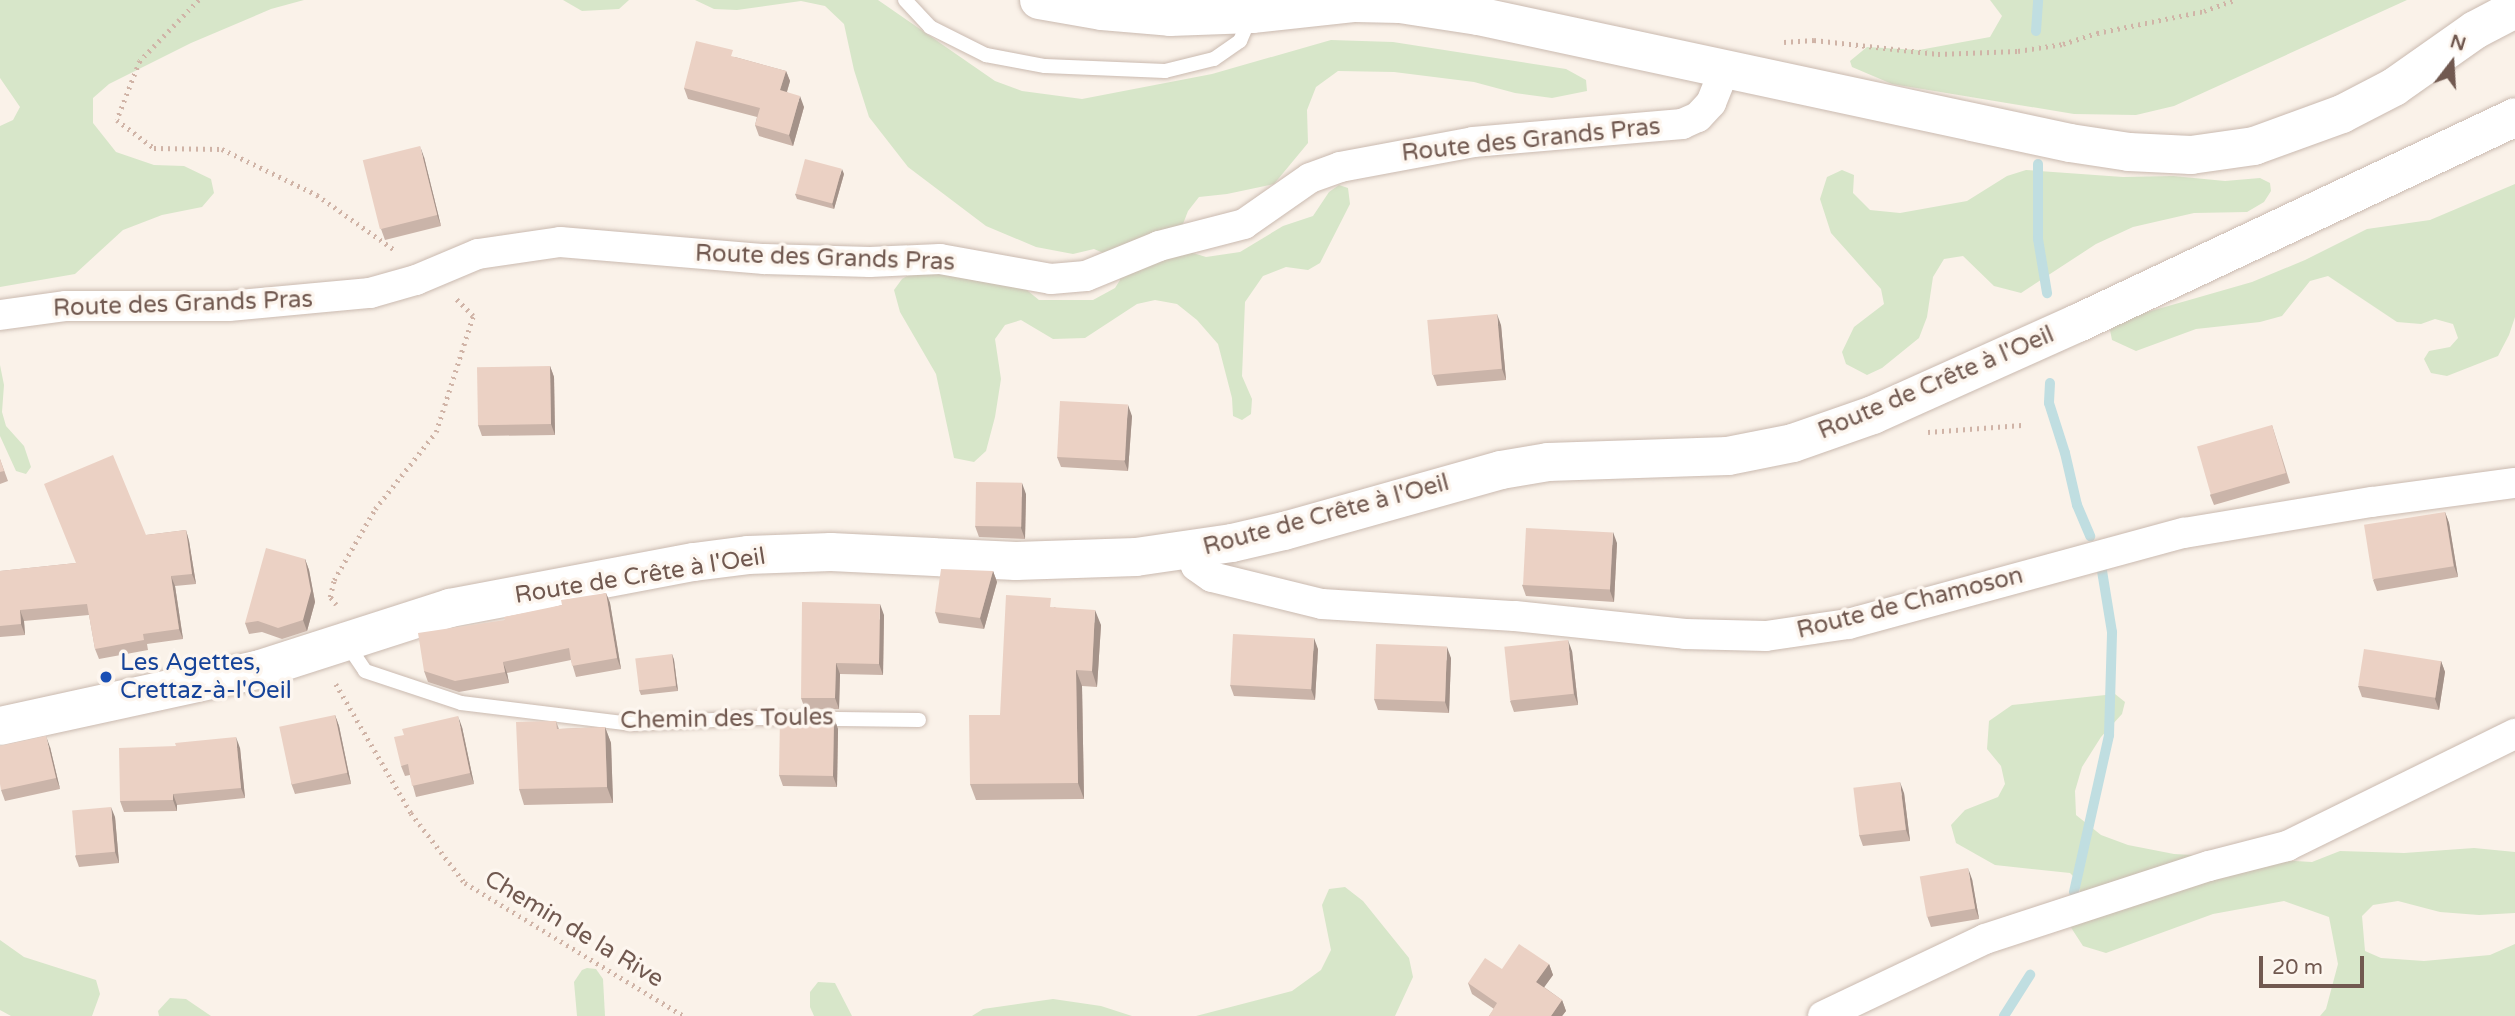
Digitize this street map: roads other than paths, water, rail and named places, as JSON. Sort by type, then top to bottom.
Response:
[{"type":"street","points":[[1039,0],[1138,15],[1252,14],[1355,3],[1400,4],[1478,16],[2106,150],[2191,155],[2254,146],[2342,114],[2370,101],[2475,30],[2515,9]]},
{"type":"street","name":"Route des Grands Pras","points":[[0,315],[66,306],[229,306],[370,293],[478,254],[560,242],[775,260],[870,262],[940,259],[1051,279],[1086,276],[1159,246],[1244,224],[1310,178],[1340,167],[1473,142],[1682,124],[1698,117],[1735,71]]},
{"type":"street","name":"Route de Crête à l'Oeil","points":[[0,726],[226,678],[332,648],[450,608],[694,562],[748,555],[861,553],[1016,561],[1136,557],[1190,550],[1318,522],[1434,486],[1501,470],[1548,462],[1728,456],[1793,443],[1873,415],[2078,323],[2515,117]]},
{"type":"street","name":"Route de Chamoson","points":[[1190,550],[1198,569],[1212,577],[1322,604],[1515,615],[1685,634],[1766,636],[1848,624],[2184,533],[2515,482]]},
{"type":"street","points":[[1823,1016],[1986,939],[2209,866],[2287,846],[2515,734]]},
{"type":"lane","points":[[905,0],[930,27],[986,55],[1045,66],[1164,71],[1214,59],[1240,41],[1252,14]]},
{"type":"lane","name":"Chemin des Toules","points":[[332,648],[365,671],[461,703],[631,724],[756,718],[919,720]]},
{"type":"waterway","points":[[2036,31],[2038,0]]},
{"type":"waterway","points":[[2038,164],[2038,239],[2047,293]]},
{"type":"waterway","points":[[2050,383],[2049,403],[2065,453],[2077,505],[2090,536]]},
{"type":"waterway","points":[[2074,892],[2109,735],[2112,632],[2101,565]]},
{"type":"waterway","points":[[2004,1016],[2030,975]]},
{"type":"place","name":"Les Agettes, Crettaz-à-l'Oeil","points":[[106,677]]}]
